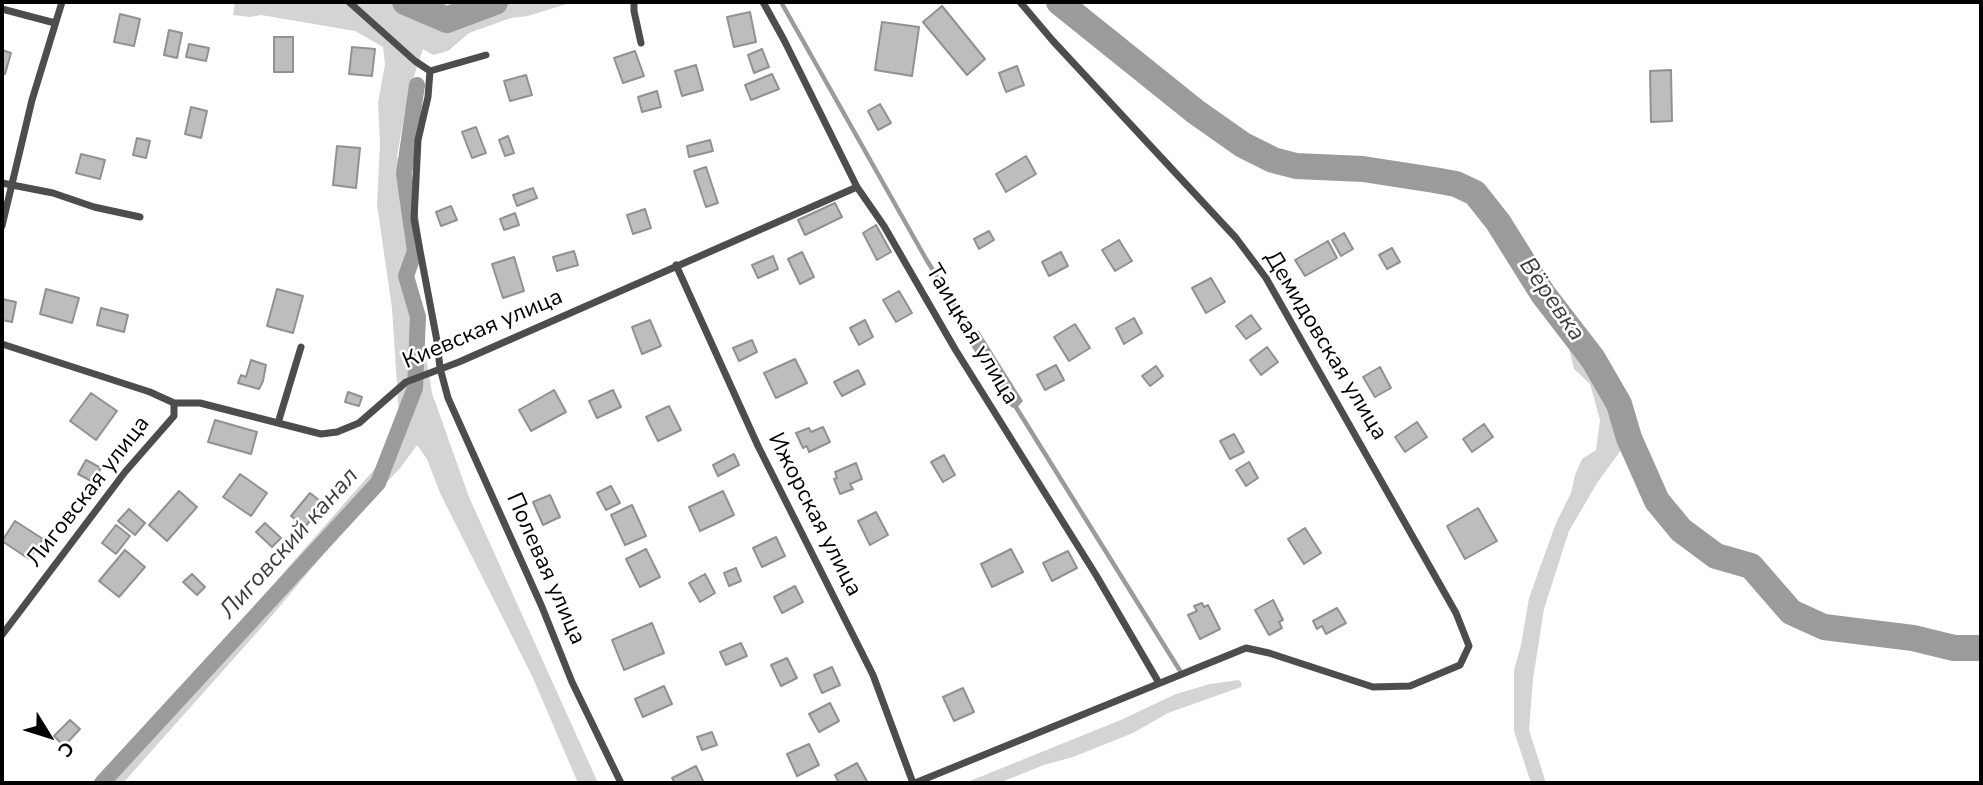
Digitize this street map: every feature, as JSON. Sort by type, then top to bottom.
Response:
[{"type":"street","points":[[2,226],[32,100],[62,2]]},
{"type":"street","points":[[349,2],[415,61],[430,71],[486,55]]},
{"type":"street","points":[[634,2],[641,43]]},
{"type":"street","name":"Таицкая улица","points":[[763,2],[857,187],[884,226],[955,349],[1096,575],[1158,682]]},
{"type":"street","name":"Демидовская улица","points":[[1020,2],[1236,238],[1266,278],[1456,613],[1469,646],[1460,665],[1410,686],[1373,687],[1246,648],[1158,682]]},
{"type":"street","points":[[2,9],[55,23]]},
{"type":"street","name":"Полевая улица","points":[[430,71],[428,97],[418,140],[414,219],[440,368],[448,398],[542,607],[572,682],[621,783]]},
{"type":"street","points":[[2,183],[140,217]]},
{"type":"street","name":"Киевская улица","points":[[2,344],[150,392],[174,403],[200,402],[321,434],[337,432],[359,423],[406,382],[471,357],[857,187]]},
{"type":"street","name":"Ижорская улица","points":[[676,265],[758,446],[873,675],[914,783]]},
{"type":"street","points":[[278,423],[301,346]]},
{"type":"street","name":"Лиговская улица","points":[[2,635],[125,472],[174,416],[174,403]]},
{"type":"street","points":[[914,783],[1158,682]]},
{"type":"shaded area","points":[[235,2],[573,2],[528,16],[511,18],[469,33],[448,51],[433,55],[423,49],[409,91],[397,156],[409,207],[412,277],[423,312],[425,351],[432,393],[469,497],[598,783],[578,783],[533,678],[440,493],[427,459],[417,445],[269,619],[123,783],[92,783],[182,688],[379,464],[399,416],[392,308],[377,205],[380,143],[378,103],[385,64],[383,47],[355,31],[261,15],[233,15]]},
{"type":"shaded area","points":[[1532,266],[1589,345],[1621,398],[1632,435],[1597,483],[1569,531],[1544,609],[1533,679],[1529,730],[1546,783],[1531,783],[1514,731],[1514,670],[1529,598],[1582,459],[1596,450],[1600,420],[1590,384],[1574,369],[1568,344],[1520,278]]},
{"type":"shaded area","points":[[979,331],[1023,401],[1016,409],[1011,407],[966,338],[971,332]]},
{"type":"shaded area","points":[[1239,680],[1241,687],[1168,713],[1133,733],[1073,757],[999,783],[965,783],[1123,719],[1176,694],[1210,684]]},
{"type":"building","points":[[942,6],[985,59],[967,75],[923,22]]},
{"type":"building","points":[[750,12],[756,42],[734,47],[727,17]]},
{"type":"building","points":[[120,14],[140,19],[134,46],[114,42]]},
{"type":"building","points":[[882,22],[919,27],[912,76],[875,70]]},
{"type":"building","points":[[169,30],[182,33],[177,58],[164,55]]},
{"type":"building","points":[[274,37],[293,37],[293,72],[274,72]]},
{"type":"building","points":[[189,44],[209,48],[206,61],[186,57]]},
{"type":"building","points":[[352,47],[375,49],[372,76],[349,74]]},
{"type":"building","points":[[762,49],[769,67],[754,73],[748,55]]},
{"type":"building","points":[[2,50],[11,53],[5,74],[2,73]]},
{"type":"building","points":[[635,51],[644,76],[623,83],[614,58]]},
{"type":"building","points":[[696,65],[703,90],[682,96],[675,71]]},
{"type":"building","points":[[1017,66],[1024,85],[1006,92],[999,73]]},
{"type":"building","points":[[1671,70],[1672,121],[1651,122],[1650,71]]},
{"type":"building","points":[[772,74],[779,89],[751,100],[745,85]]},
{"type":"building","points":[[526,75],[532,95],[510,101],[504,81]]},
{"type":"building","points":[[657,91],[661,107],[642,112],[638,97]]},
{"type":"building","points":[[880,104],[891,123],[878,130],[868,111]]},
{"type":"building","points":[[191,107],[207,111],[201,138],[185,134]]},
{"type":"building","points":[[476,127],[486,153],[472,158],[462,132]]},
{"type":"building","points":[[508,136],[514,153],[505,156],[499,140]]},
{"type":"building","points":[[137,138],[150,141],[146,158],[133,155]]},
{"type":"building","points":[[710,140],[713,151],[689,157],[687,146]]},
{"type":"building","points":[[337,146],[360,148],[356,188],[333,185]]},
{"type":"building","points":[[81,154],[105,160],[100,179],[76,173]]},
{"type":"building","points":[[1026,156],[1036,174],[1006,192],[996,174]]},
{"type":"building","points":[[706,167],[718,203],[706,207],[694,171]]},
{"type":"building","points":[[533,188],[537,198],[517,206],[513,195]]},
{"type":"building","points":[[835,203],[842,217],[805,235],[798,220]]},
{"type":"building","points":[[451,206],[457,220],[441,226],[436,212]]},
{"type":"building","points":[[645,209],[651,228],[633,234],[627,215]]},
{"type":"building","points":[[515,213],[519,225],[504,230],[500,219]]},
{"type":"building","points":[[876,225],[891,252],[877,260],[863,233]]},
{"type":"building","points":[[989,231],[994,240],[979,249],[974,239]]},
{"type":"building","points":[[1344,233],[1353,249],[1341,256],[1332,240]]},
{"type":"building","points":[[1119,240],[1132,261],[1115,271],[1102,250]]},
{"type":"building","points":[[1328,241],[1337,258],[1305,276],[1295,260]]},
{"type":"building","points":[[1392,248],[1400,262],[1387,269],[1379,255]]},
{"type":"building","points":[[574,251],[578,265],[557,271],[553,257]]},
{"type":"building","points":[[802,252],[814,277],[800,284],[788,259]]},
{"type":"building","points":[[1061,252],[1068,266],[1049,276],[1042,262]]},
{"type":"building","points":[[773,256],[778,269],[758,278],[752,265]]},
{"type":"building","points":[[514,257],[524,291],[503,298],[492,264]]},
{"type":"building","points":[[1211,278],[1225,302],[1206,313],[1192,288]]},
{"type":"building","points":[[46,289],[79,298],[72,323],[40,314]]},
{"type":"building","points":[[277,289],[303,296],[293,333],[267,326]]},
{"type":"building","points":[[899,291],[912,313],[896,322],[883,300]]},
{"type":"building","points":[[2,299],[16,302],[12,322],[2,320]]},
{"type":"building","points":[[101,308],[128,315],[124,332],[97,325]]},
{"type":"building","points":[[1251,315],[1261,329],[1246,339],[1236,326]]},
{"type":"building","points":[[1134,318],[1142,333],[1124,344],[1116,328]]},
{"type":"building","points":[[650,320],[661,346],[642,354],[632,327]]},
{"type":"building","points":[[865,320],[873,337],[859,345],[850,328]]},
{"type":"building","points":[[1075,324],[1090,348],[1069,361],[1054,337]]},
{"type":"building","points":[[752,340],[757,352],[739,361],[733,348]]},
{"type":"building","points":[[1267,347],[1278,362],[1261,375],[1250,360]]},
{"type":"building","points":[[795,359],[807,383],[776,398],[764,373]]},
{"type":"building","points":[[251,360],[266,365],[259,389],[238,383],[241,375],[246,377]]},
{"type":"building","points":[[1056,365],[1064,380],[1045,390],[1037,375]]},
{"type":"building","points":[[1156,366],[1163,376],[1150,386],[1142,376]]},
{"type":"building","points":[[1380,367],[1391,388],[1375,397],[1363,377]]},
{"type":"building","points":[[858,370],[865,384],[842,396],[834,382]]},
{"type":"building","points":[[554,390],[566,412],[531,431],[519,410]]},
{"type":"building","points":[[613,390],[621,407],[597,418],[589,401]]},
{"type":"building","points":[[348,392],[362,397],[359,406],[345,402]]},
{"type":"building","points":[[91,393],[117,411],[96,440],[70,421]]},
{"type":"building","points":[[669,406],[681,430],[658,441],[646,417]]},
{"type":"building","points":[[215,420],[257,432],[251,454],[208,442]]},
{"type":"building","points":[[1417,422],[1427,437],[1405,452],[1395,437]]},
{"type":"building","points":[[1484,424],[1493,437],[1472,452],[1463,439]]},
{"type":"building","points":[[823,427],[830,442],[809,452],[807,446],[803,448],[796,433],[809,428],[811,432]]},
{"type":"building","points":[[1234,434],[1244,452],[1230,459],[1220,441]]},
{"type":"building","points":[[734,454],[739,465],[718,476],[713,465]]},
{"type":"building","points":[[944,455],[955,475],[943,482],[931,462]]},
{"type":"building","points":[[86,460],[101,468],[93,482],[78,474]]},
{"type":"building","points":[[1249,462],[1258,478],[1246,486],[1236,470]]},
{"type":"building","points":[[856,463],[862,479],[850,484],[853,489],[840,494],[834,479],[837,478],[835,472]]},
{"type":"building","points":[[240,474],[267,493],[251,516],[223,497]]},
{"type":"building","points":[[611,486],[620,503],[606,510],[597,493]]},
{"type":"building","points":[[179,491],[197,507],[167,541],[149,525]]},
{"type":"building","points":[[723,491],[734,515],[700,531],[689,507]]},
{"type":"building","points":[[310,493],[324,504],[305,527],[291,516]]},
{"type":"building","points":[[550,495],[560,517],[543,525],[533,502]]},
{"type":"building","points":[[632,505],[646,536],[625,545],[611,515]]},
{"type":"building","points":[[1478,508],[1497,541],[1465,559],[1447,526]]},
{"type":"building","points":[[129,509],[145,523],[135,535],[118,521]]},
{"type":"building","points":[[876,512],[888,535],[870,545],[858,521]]},
{"type":"building","points":[[15,521],[43,539],[29,559],[2,541]]},
{"type":"building","points":[[265,523],[281,538],[272,547],[256,532]]},
{"type":"building","points":[[116,525],[130,536],[116,554],[102,543]]},
{"type":"building","points":[[1305,528],[1321,553],[1304,564],[1288,539]]},
{"type":"building","points":[[776,537],[785,556],[762,567],[753,548]]},
{"type":"building","points":[[646,549],[660,577],[640,587],[626,559]]},
{"type":"building","points":[[1011,549],[1023,572],[992,587],[981,564]]},
{"type":"building","points":[[125,550],[145,567],[119,597],[99,581]]},
{"type":"building","points":[[1068,551],[1077,568],[1052,581],[1043,563]]},
{"type":"building","points":[[736,568],[741,581],[729,586],[724,573]]},
{"type":"building","points":[[192,574],[205,587],[197,595],[183,582]]},
{"type":"building","points":[[705,574],[715,593],[700,602],[689,583]]},
{"type":"building","points":[[795,586],[803,602],[782,613],[774,597]]},
{"type":"building","points":[[1273,600],[1283,620],[1279,622],[1282,628],[1269,635],[1255,610]]},
{"type":"building","points":[[1202,603],[1204,607],[1208,605],[1220,629],[1200,639],[1188,615],[1197,611],[1194,606]]},
{"type":"building","points":[[1337,608],[1346,623],[1326,634],[1322,626],[1317,629],[1313,621]]},
{"type":"building","points":[[652,623],[664,653],[624,670],[612,640]]},
{"type":"building","points":[[741,643],[747,656],[726,665],[720,652]]},
{"type":"building","points":[[787,658],[797,678],[781,686],[771,665]]},
{"type":"building","points":[[832,667],[840,685],[822,693],[814,675]]},
{"type":"building","points":[[664,686],[672,704],[643,717],[635,699]]},
{"type":"building","points":[[963,688],[974,712],[954,721],[943,697]]},
{"type":"building","points":[[830,703],[839,721],[819,732],[809,714]]},
{"type":"building","points":[[70,720],[80,729],[64,746],[54,736]]},
{"type":"building","points":[[712,732],[717,745],[702,750],[697,737]]},
{"type":"building","points":[[809,744],[819,765],[797,776],[787,754]]},
{"type":"building","points":[[857,763],[868,783],[839,783],[835,775]]},
{"type":"building","points":[[696,766],[704,783],[675,783],[672,778]]},
{"type":"waterway","name":"Вёревка","points":[[405,2],[447,20],[495,2]]},
{"type":"waterway","points":[[781,2],[926,259],[974,336]]},
{"type":"waterway","name":"Вёревка","points":[[1059,2],[1196,112],[1243,145],[1273,160],[1296,166],[1363,169],[1434,180],[1456,184],[1475,193],[1498,222],[1543,294],[1593,359],[1619,404],[1629,438],[1657,501],[1681,530],[1716,556],[1751,566],[1791,612],[1824,627],[1913,638],[1954,648],[1981,648]]},
{"type":"waterway","name":"Лиговский канал","points":[[102,783],[378,483],[415,388],[418,317],[406,276],[415,251],[404,174],[417,85]]},
{"type":"waterway","points":[[1014,404],[1182,674]]}]
